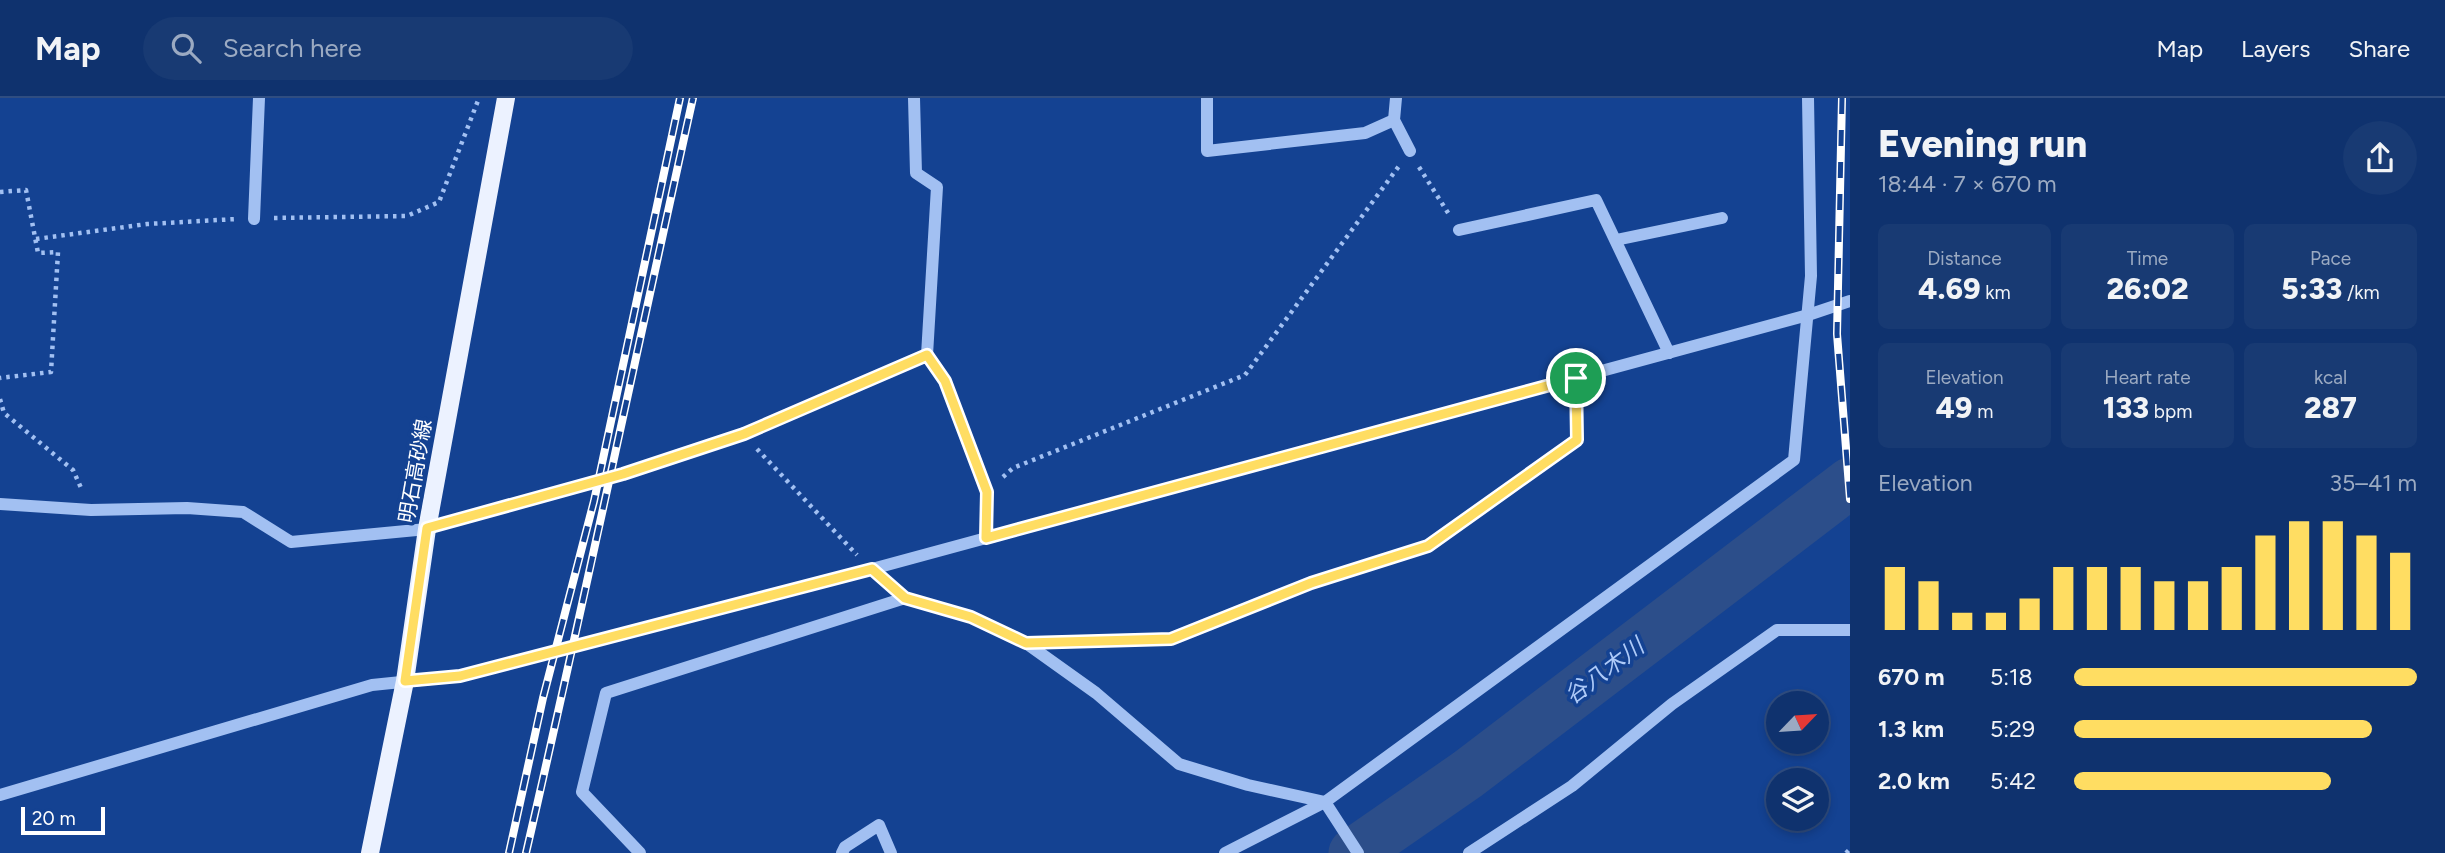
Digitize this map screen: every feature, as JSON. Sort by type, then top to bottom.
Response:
[{"type":"main road","name":"明石高砂線","points":[[370,853],[405,681],[427,528],[506,98]]},
{"type":"street","points":[[254,219],[259,98]]},
{"type":"street","points":[[915,98],[916,173],[937,187],[927,355],[945,381],[987,492],[986,538]]},
{"type":"street","points":[[1207,98],[1207,151],[1365,133],[1394,120]]},
{"type":"street","points":[[1396,98],[1394,120],[1409,151]]},
{"type":"street","points":[[1225,853],[1325,802],[1794,460],[1811,276],[1808,98]]},
{"type":"street","points":[[1459,230],[1596,200],[1669,353]]},
{"type":"street","points":[[1616,240],[1722,218]]},
{"type":"street","points":[[0,795],[372,685],[460,676],[872,569],[1808,315],[1850,300]]},
{"type":"street","points":[[744,434],[927,355]]},
{"type":"street","points":[[1428,546],[1577,440],[1576,378]]},
{"type":"street","points":[[0,504],[90,510],[187,508],[243,512],[291,542],[427,528]]},
{"type":"street","points":[[872,569],[905,598],[971,617],[1026,643],[1096,693],[1180,764],[1248,785],[1325,802],[1358,853]]},
{"type":"street","points":[[640,853],[582,792],[606,693],[905,598]]},
{"type":"street","points":[[1469,853],[1572,786],[1672,704],[1777,630],[1850,631]]},
{"type":"street","points":[[842,853],[845,847],[879,825],[891,853]]},
{"type":"path","points":[[36,239],[147,223],[407,216],[439,202],[479,98]]},
{"type":"path","points":[[987,492],[1013,468],[1245,375],[1409,151],[1459,230]]},
{"type":"path","points":[[0,192],[26,190],[38,253],[58,252],[51,372],[0,378]]},
{"type":"path","points":[[0,399],[4,413],[73,470],[90,510]]},
{"type":"path","points":[[427,528],[623,474],[744,434],[872,569]]},
{"type":"path","points":[[1026,643],[1171,639],[1311,583],[1428,546]]},
{"type":"waterway","name":"谷八木川","points":[[1354,853],[1468,774],[1850,483]]},
{"type":"railway","points":[[509,853],[543,698],[594,501],[680,98]]},
{"type":"railway","points":[[526,853],[693,98]]},
{"type":"railway","points":[[1842,98],[1837,334],[1850,499]]},
{"type":"route","points":[[927,355],[945,381],[987,492],[986,538],[1576,378],[1577,440],[1428,546],[1311,583],[1171,639],[1026,643],[971,617],[905,598],[872,569],[460,676],[405,681],[427,528],[623,474],[744,434],[927,355]]}]
